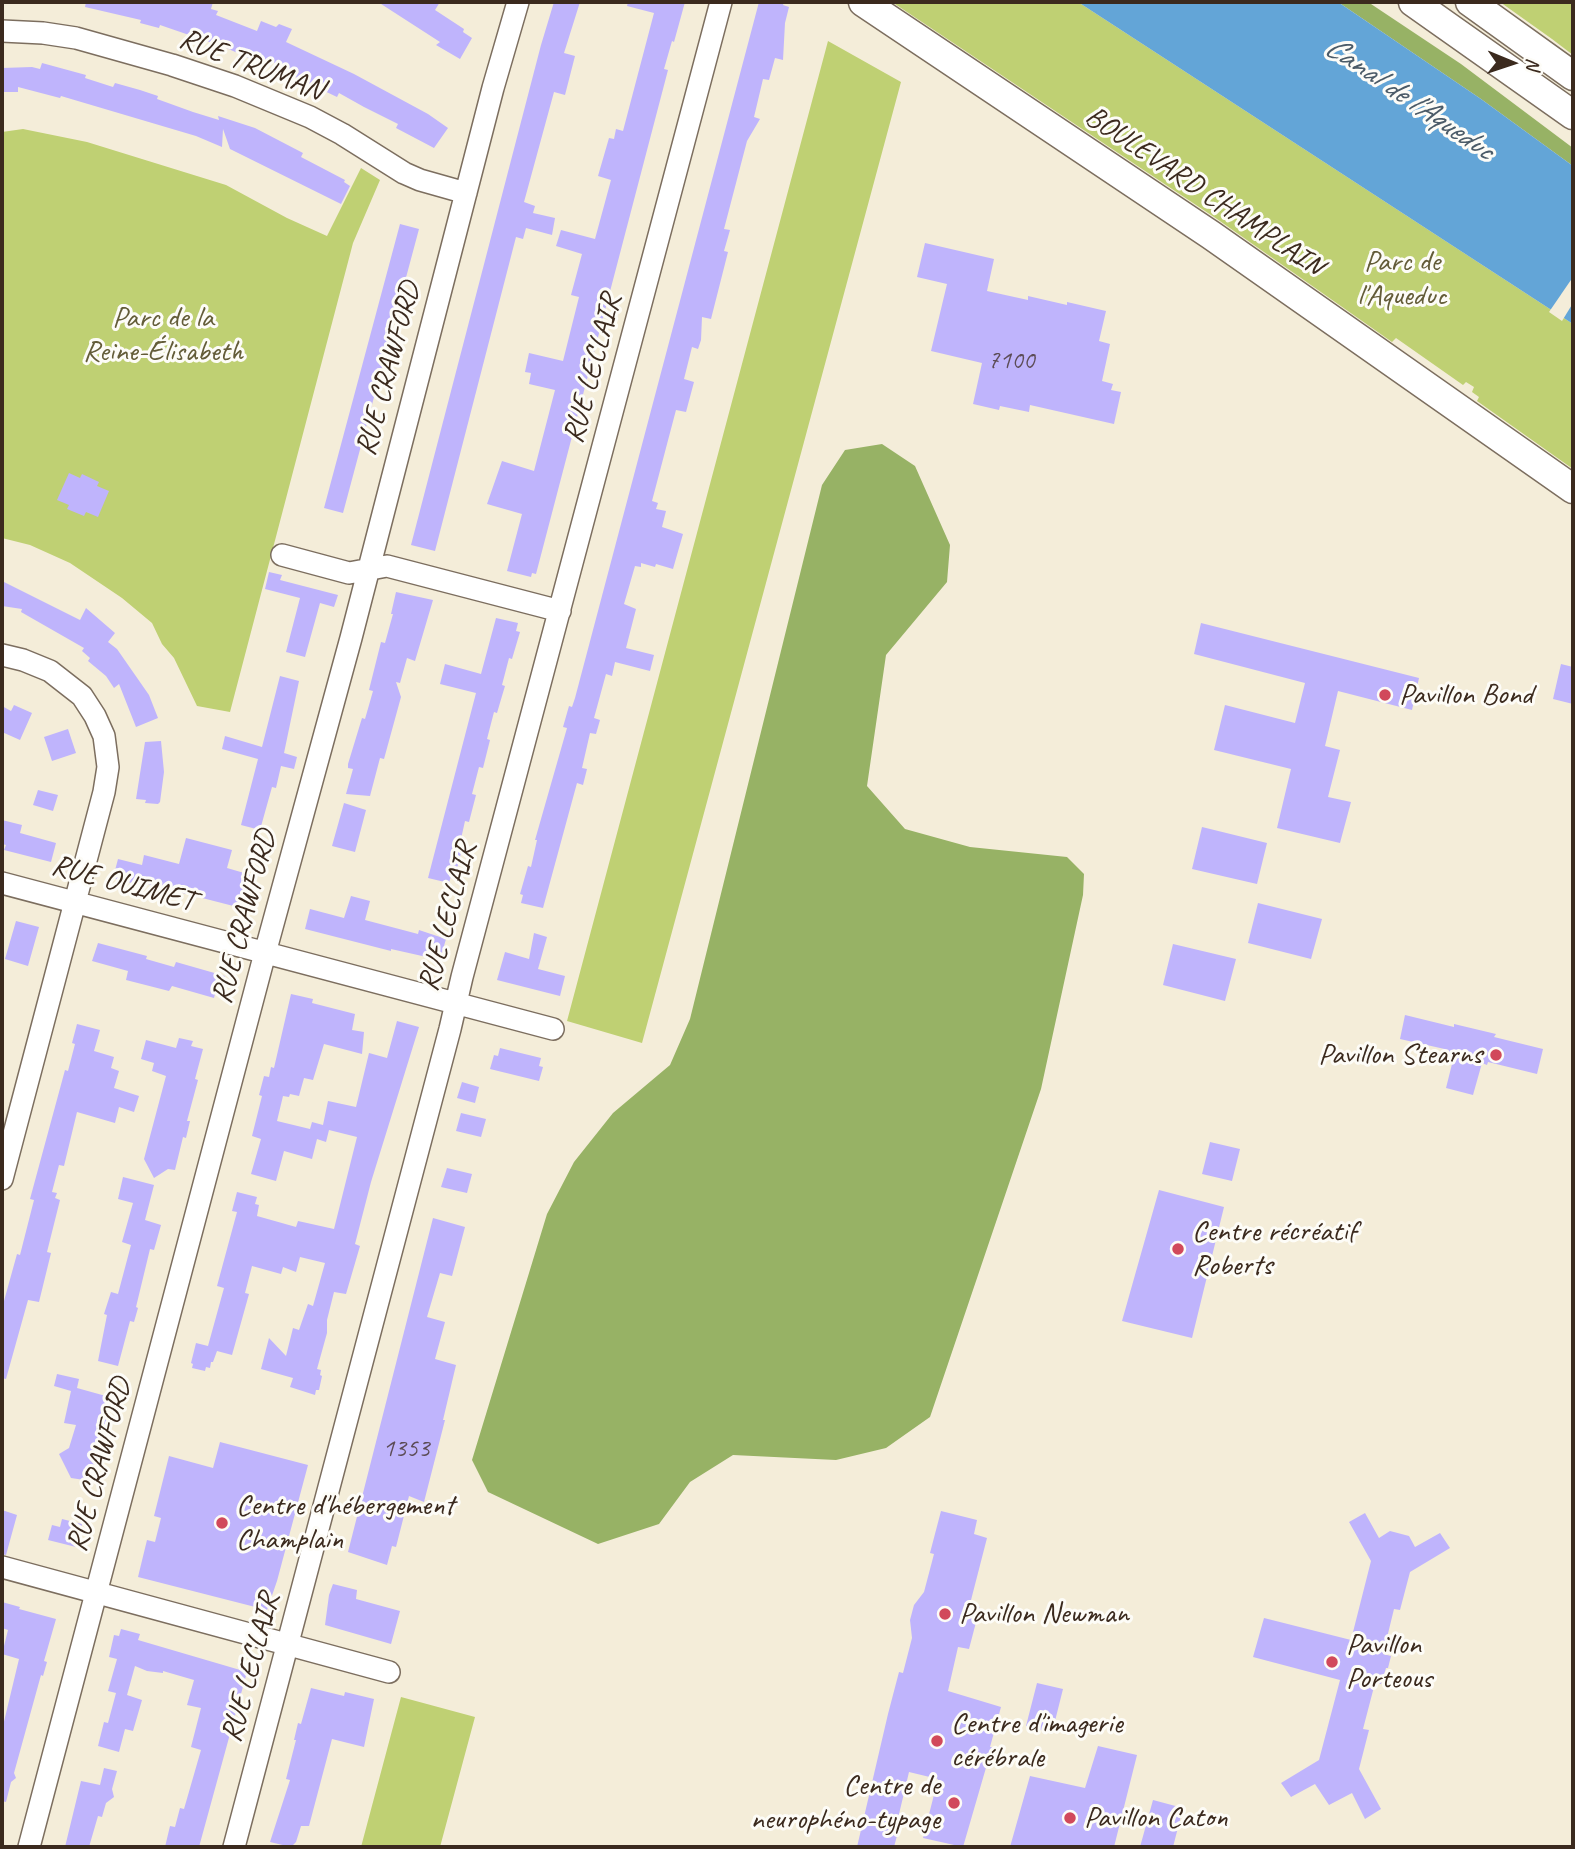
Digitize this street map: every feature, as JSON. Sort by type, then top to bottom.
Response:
[{"type":"main road","name":"BOULEVARD CHAMPLAIN","points":[[863,2],[1211,235],[1573,489]]},
{"type":"main road","points":[[1413,2],[1573,115]]},
{"type":"main road","points":[[1470,2],[1573,76]]},
{"type":"street","name":"RUE LECLAIR","points":[[234,1847],[721,2]]},
{"type":"street","name":"RUE CRAWFORD","points":[[29,1847],[347,651],[515,3]]},
{"type":"street","name":"RUE TRUMAN","points":[[2,31],[75,38],[236,86],[310,117],[404,173],[466,193]]},
{"type":"street","points":[[282,555],[349,573],[387,566],[560,611]]},
{"type":"street","points":[[2,655],[35,664],[73,688],[89,705],[104,736],[108,767],[104,792],[2,1179]]},
{"type":"street","name":"RUE OUIMET","points":[[2,883],[553,1029]]},
{"type":"street","points":[[2,1567],[388,1671]]},
{"type":"green space","name":"Parc de l'Aqueduc","points":[[892,2],[1078,2],[1573,324],[1573,469],[1477,401],[1479,397],[1472,392],[1474,387],[1466,382],[1463,385],[1396,338],[1392,342],[1217,219]]},
{"type":"green space","points":[[1338,2],[1368,2],[1461,64],[1573,148],[1573,166],[1481,99]]},
{"type":"green space","points":[[1500,2],[1573,2],[1573,55],[1552,39]]},
{"type":"green space","points":[[828,41],[901,82],[642,1043],[567,1021]]},
{"type":"green space","name":"Parc de la Reine-Élisabeth","points":[[23,129],[87,142],[226,185],[327,236],[361,168],[380,180],[353,243],[230,712],[197,706],[174,658],[162,644],[152,623],[122,598],[70,563],[30,545],[2,538],[2,132]]},
{"type":"green space","points":[[882,444],[915,466],[950,545],[947,582],[886,655],[867,786],[905,829],[970,847],[1067,857],[1084,874],[1083,895],[1041,1089],[930,1417],[886,1448],[836,1460],[733,1455],[690,1482],[659,1524],[598,1544],[488,1492],[472,1460],[547,1214],[574,1162],[613,1113],[670,1065],[690,1019],[822,485],[845,450]]},
{"type":"green space","points":[[401,1697],[475,1717],[440,1847],[361,1847]]},
{"type":"water","name":"Canal de l'Aqueduc","points":[[1078,2],[1338,2],[1481,99],[1573,166],[1573,324]]},
{"type":"pier","points":[[1573,277],[1573,303],[1562,321],[1549,312]]},
{"type":"building","points":[[86,2],[213,2],[211,9],[218,11],[216,15],[257,31],[261,21],[276,27],[279,24],[292,29],[286,42],[354,74],[428,114],[448,128],[434,148],[396,128],[398,124],[339,93],[337,97],[295,77],[297,74],[269,60],[267,66],[224,47],[160,25],[159,28],[140,23],[141,20],[85,7]]},
{"type":"building","points":[[378,2],[440,2],[435,10],[464,29],[463,32],[472,38],[460,59],[436,45],[440,42]]},
{"type":"building","points":[[554,2],[580,2],[564,53],[575,56],[565,95],[554,92],[524,202],[535,206],[533,213],[555,218],[552,235],[526,228],[523,239],[516,237],[435,551],[411,545]]},
{"type":"building","points":[[628,2],[685,2],[664,69],[668,70],[536,574],[532,573],[531,577],[507,571],[522,514],[487,504],[502,461],[534,471],[555,390],[529,384],[531,373],[525,372],[529,353],[563,361],[579,297],[571,295],[582,254],[556,246],[561,230],[595,239],[611,180],[598,176],[609,138],[614,139],[616,129],[623,131],[654,13],[627,6]]},
{"type":"building","points":[[759,2],[784,2],[783,5],[789,7],[785,23],[783,60],[775,58],[769,80],[763,79],[754,117],[760,119],[747,141],[724,229],[730,230],[724,251],[728,252],[711,319],[702,317],[698,349],[692,347],[684,379],[694,382],[686,412],[676,410],[652,501],[658,503],[656,509],[666,511],[662,527],[683,534],[673,569],[656,564],[655,567],[641,563],[641,567],[635,566],[624,604],[636,609],[626,648],[654,655],[650,671],[615,662],[612,676],[606,674],[594,718],[600,720],[596,734],[590,733],[582,768],[587,769],[583,785],[577,783],[543,908],[521,903],[523,895],[520,894],[528,866],[531,867],[535,840],[567,728],[563,727],[569,706],[572,707],[575,698]]},
{"type":"building","points":[[42,63],[86,75],[85,78],[113,87],[115,83],[140,90],[158,96],[157,99],[219,120],[218,116],[255,128],[303,153],[301,157],[345,180],[350,186],[341,204],[230,149],[223,129],[222,147],[196,136],[61,96],[60,98],[18,87],[18,92],[2,92],[2,68],[40,69]]},
{"type":"building","points":[[400,224],[419,229],[343,513],[324,508]]},
{"type":"building","points":[[925,243],[994,259],[987,291],[1028,300],[1028,296],[1067,305],[1067,302],[1106,311],[1099,341],[1110,344],[1102,381],[1113,384],[1111,390],[1121,392],[1114,424],[1030,405],[1029,412],[1000,406],[999,410],[973,404],[982,363],[931,351],[947,284],[917,277]]},
{"type":"building","points":[[69,473],[80,478],[82,474],[99,482],[97,486],[109,491],[98,517],[86,512],[84,516],[67,509],[69,505],[57,500]]},
{"type":"building","points":[[269,572],[282,575],[280,580],[338,595],[334,607],[320,603],[305,657],[286,652],[300,598],[265,589]]},
{"type":"building","points":[[2,581],[80,620],[86,608],[115,633],[108,642],[117,649],[149,695],[158,718],[136,727],[119,684],[114,688],[106,676],[88,661],[90,658],[82,651],[84,648],[21,612],[22,609],[2,606]]},
{"type":"building","points":[[396,592],[433,600],[415,661],[407,658],[400,683],[396,682],[401,697],[384,759],[380,758],[370,796],[346,794],[353,769],[348,768],[348,764],[373,691],[369,690],[381,642],[385,643],[393,614]]},
{"type":"building","points":[[496,618],[518,623],[516,631],[520,632],[512,659],[509,658],[497,713],[494,712],[483,768],[479,767],[472,794],[476,795],[469,822],[465,821],[455,877],[451,876],[449,883],[428,878],[476,693],[440,684],[445,664],[481,674]]},
{"type":"building","points":[[1201,623],[1419,678],[1412,710],[1338,691],[1325,746],[1340,750],[1328,797],[1351,802],[1340,843],[1277,828],[1291,769],[1214,750],[1225,705],[1295,723],[1305,683],[1194,654]]},
{"type":"building","points":[[1561,664],[1573,667],[1573,704],[1553,699]]},
{"type":"building","points":[[280,676],[299,681],[284,753],[297,757],[294,769],[281,766],[276,788],[272,787],[260,830],[241,825],[258,759],[222,749],[225,736],[262,747]]},
{"type":"building","points":[[14,705],[32,713],[20,740],[2,732],[2,706],[11,711]]},
{"type":"building","points":[[68,729],[76,753],[52,761],[44,737]]},
{"type":"building","points":[[161,741],[164,772],[160,802],[145,803],[146,800],[136,799],[145,742]]},
{"type":"building","points":[[38,790],[58,795],[53,811],[33,805]]},
{"type":"building","points":[[344,803],[366,810],[355,852],[332,846]]},
{"type":"building","points":[[2,820],[22,825],[20,833],[56,843],[51,862],[4,850],[6,845],[2,844]]},
{"type":"building","points":[[1202,827],[1267,843],[1257,884],[1192,869]]},
{"type":"building","points":[[186,838],[232,850],[227,868],[251,875],[248,884],[255,886],[249,910],[136,881],[135,884],[113,878],[118,859],[142,865],[144,855],[179,864]]},
{"type":"building","points":[[351,896],[370,901],[365,920],[418,934],[419,930],[446,939],[440,960],[391,951],[305,929],[310,909],[344,918]]},
{"type":"building","points":[[1258,903],[1322,919],[1311,959],[1248,943]]},
{"type":"building","points":[[16,921],[39,927],[28,966],[5,959]]},
{"type":"building","points":[[534,933],[547,937],[538,969],[565,976],[560,996],[497,980],[505,952],[529,959]]},
{"type":"building","points":[[98,943],[147,956],[146,959],[174,967],[176,962],[225,976],[220,995],[215,994],[214,998],[172,986],[169,991],[126,980],[128,971],[92,961]]},
{"type":"building","points":[[1173,944],[1236,959],[1225,1001],[1163,985]]},
{"type":"building","points":[[291,994],[313,999],[312,1003],[355,1014],[352,1030],[364,1032],[362,1054],[324,1044],[313,1080],[304,1078],[299,1096],[283,1096],[277,1121],[310,1129],[312,1122],[323,1125],[328,1101],[356,1107],[369,1053],[387,1058],[397,1021],[419,1027],[371,1182],[355,1244],[360,1246],[346,1294],[334,1292],[317,1369],[321,1370],[322,1376],[315,1395],[290,1387],[293,1378],[261,1369],[269,1338],[286,1356],[293,1328],[299,1330],[308,1304],[313,1306],[325,1263],[300,1257],[296,1272],[283,1267],[281,1274],[252,1266],[245,1293],[249,1294],[232,1355],[217,1351],[210,1368],[206,1367],[205,1371],[192,1368],[191,1363],[196,1343],[208,1346],[224,1288],[217,1286],[237,1212],[232,1211],[237,1192],[257,1197],[257,1216],[296,1227],[298,1221],[334,1229],[357,1137],[329,1130],[326,1142],[317,1139],[312,1159],[284,1151],[276,1181],[251,1174],[261,1139],[252,1136],[262,1096],[259,1095],[264,1076],[269,1077],[271,1067],[274,1068]]},
{"type":"building","name":"Pavillon Stearns","points":[[1405,1015],[1496,1034],[1494,1037],[1543,1049],[1537,1074],[1488,1062],[1487,1065],[1482,1063],[1473,1095],[1446,1088],[1454,1056],[1448,1054],[1449,1050],[1400,1039]]},
{"type":"building","points":[[77,1024],[100,1030],[94,1051],[114,1057],[111,1068],[119,1071],[114,1088],[139,1096],[134,1112],[119,1107],[115,1123],[77,1112],[64,1166],[59,1165],[52,1192],[57,1193],[55,1198],[60,1200],[47,1252],[51,1253],[39,1302],[28,1300],[6,1379],[2,1378],[2,1300],[4,1301],[17,1254],[20,1255],[34,1200],[30,1199],[65,1070],[68,1071]]},
{"type":"building","points":[[179,1038],[193,1041],[191,1046],[203,1049],[195,1079],[198,1080],[187,1121],[190,1121],[186,1138],[183,1137],[175,1170],[168,1169],[154,1178],[144,1159],[166,1076],[152,1071],[154,1063],[141,1059],[146,1040],[176,1048]]},
{"type":"building","points":[[500,1048],[541,1058],[539,1066],[543,1067],[539,1081],[490,1069],[494,1055],[498,1056]]},
{"type":"building","points":[[462,1082],[479,1087],[475,1103],[457,1098]]},
{"type":"building","points":[[461,1113],[486,1119],[481,1137],[456,1131]]},
{"type":"building","points":[[1210,1142],[1240,1149],[1232,1181],[1202,1174]]},
{"type":"building","points":[[447,1168],[472,1174],[467,1193],[441,1187]]},
{"type":"building","points":[[123,1177],[154,1185],[145,1220],[161,1225],[154,1250],[150,1249],[136,1307],[138,1308],[134,1322],[130,1321],[118,1366],[98,1361],[107,1315],[104,1314],[111,1292],[118,1294],[131,1245],[122,1242],[133,1203],[118,1199]]},
{"type":"building","name":"Centre récréatif Roberts","points":[[1159,1190],[1224,1207],[1192,1338],[1122,1321]]},
{"type":"building","points":[[433,1218],[465,1227],[452,1276],[440,1273],[427,1317],[445,1322],[435,1359],[456,1365],[424,1502],[409,1496],[396,1547],[392,1546],[387,1565],[348,1552]]},
{"type":"building","points":[[57,1374],[79,1379],[77,1388],[113,1398],[91,1481],[71,1478],[59,1454],[69,1448],[76,1425],[64,1423],[71,1391],[54,1386]]},
{"type":"building","name":"Centre d'hébergement Champlain","points":[[220,1442],[308,1465],[267,1610],[138,1577],[147,1540],[155,1542],[161,1518],[154,1516],[169,1456],[213,1468]]},
{"type":"building","points":[[2,1510],[17,1515],[6,1555],[2,1554]]},
{"type":"building","points":[[941,1511],[977,1520],[974,1534],[987,1538],[970,1604],[980,1607],[969,1649],[958,1647],[948,1691],[1001,1707],[992,1747],[963,1847],[923,1838],[938,1779],[909,1772],[895,1831],[898,1832],[894,1847],[857,1847],[899,1672],[903,1673],[912,1638],[910,1620],[914,1605],[924,1592],[934,1554],[930,1553]]},
{"type":"building","name":"Pavillon Porteous","points":[[1365,1513],[1379,1538],[1390,1531],[1409,1536],[1415,1547],[1440,1533],[1450,1548],[1410,1572],[1400,1610],[1394,1609],[1383,1654],[1391,1656],[1381,1684],[1375,1683],[1363,1729],[1369,1730],[1359,1769],[1381,1809],[1365,1819],[1352,1793],[1329,1805],[1315,1784],[1291,1797],[1281,1783],[1319,1760],[1340,1680],[1253,1657],[1264,1618],[1351,1640],[1371,1561],[1349,1522]]},
{"type":"building","points":[[62,1519],[82,1524],[76,1547],[48,1540],[52,1525],[60,1527]]},
{"type":"building","points":[[333,1584],[357,1590],[356,1599],[400,1611],[391,1644],[325,1625]]},
{"type":"building","points":[[2,1602],[56,1619],[44,1661],[47,1662],[14,1773],[16,1778],[11,1782],[6,1802],[2,1801],[2,1730],[19,1659],[2,1654],[8,1630],[2,1628]]},
{"type":"building","points":[[121,1629],[140,1634],[138,1640],[247,1672],[199,1847],[165,1847],[170,1826],[175,1827],[180,1808],[184,1809],[201,1750],[191,1747],[201,1708],[187,1705],[194,1680],[135,1666],[127,1695],[142,1700],[133,1731],[125,1729],[119,1752],[98,1746],[116,1693],[108,1691],[117,1659],[109,1657],[114,1635],[119,1636]]},
{"type":"building","points":[[1037,1683],[1063,1689],[1052,1733],[1026,1726]]},
{"type":"building","points":[[311,1688],[344,1696],[345,1692],[374,1699],[364,1747],[332,1739],[309,1826],[301,1826],[296,1842],[291,1847],[270,1842],[290,1780],[286,1779],[298,1723],[301,1724]]},
{"type":"building","name":"Pavillon Caton","points":[[1098,1746],[1137,1755],[1114,1847],[1010,1847],[1030,1776],[1085,1788]]},
{"type":"building","points":[[104,1768],[117,1771],[112,1789],[114,1797],[106,1803],[102,1817],[98,1816],[89,1847],[65,1847],[81,1781],[100,1785]]},
{"type":"building","points":[[1153,1800],[1183,1808],[1173,1847],[1140,1847]]},
{"type":"place","name":"Pavillon Bond","points":[[1385,695]]},
{"type":"place","name":"Pavillon Stearns","points":[[1496,1055]]},
{"type":"place","name":"Centre récréatif Roberts","points":[[1178,1249]]},
{"type":"place","name":"Centre d'hébergement Champlain","points":[[222,1523]]},
{"type":"place","name":"Pavillon Newman","points":[[945,1614]]},
{"type":"place","name":"Pavillon Porteous","points":[[1332,1662]]},
{"type":"place","name":"Centre d'imagerie cérébrale","points":[[937,1741]]},
{"type":"place","name":"Centre de neurophéno-typage","points":[[954,1803]]},
{"type":"place","name":"Pavillon Caton","points":[[1070,1818]]}]
